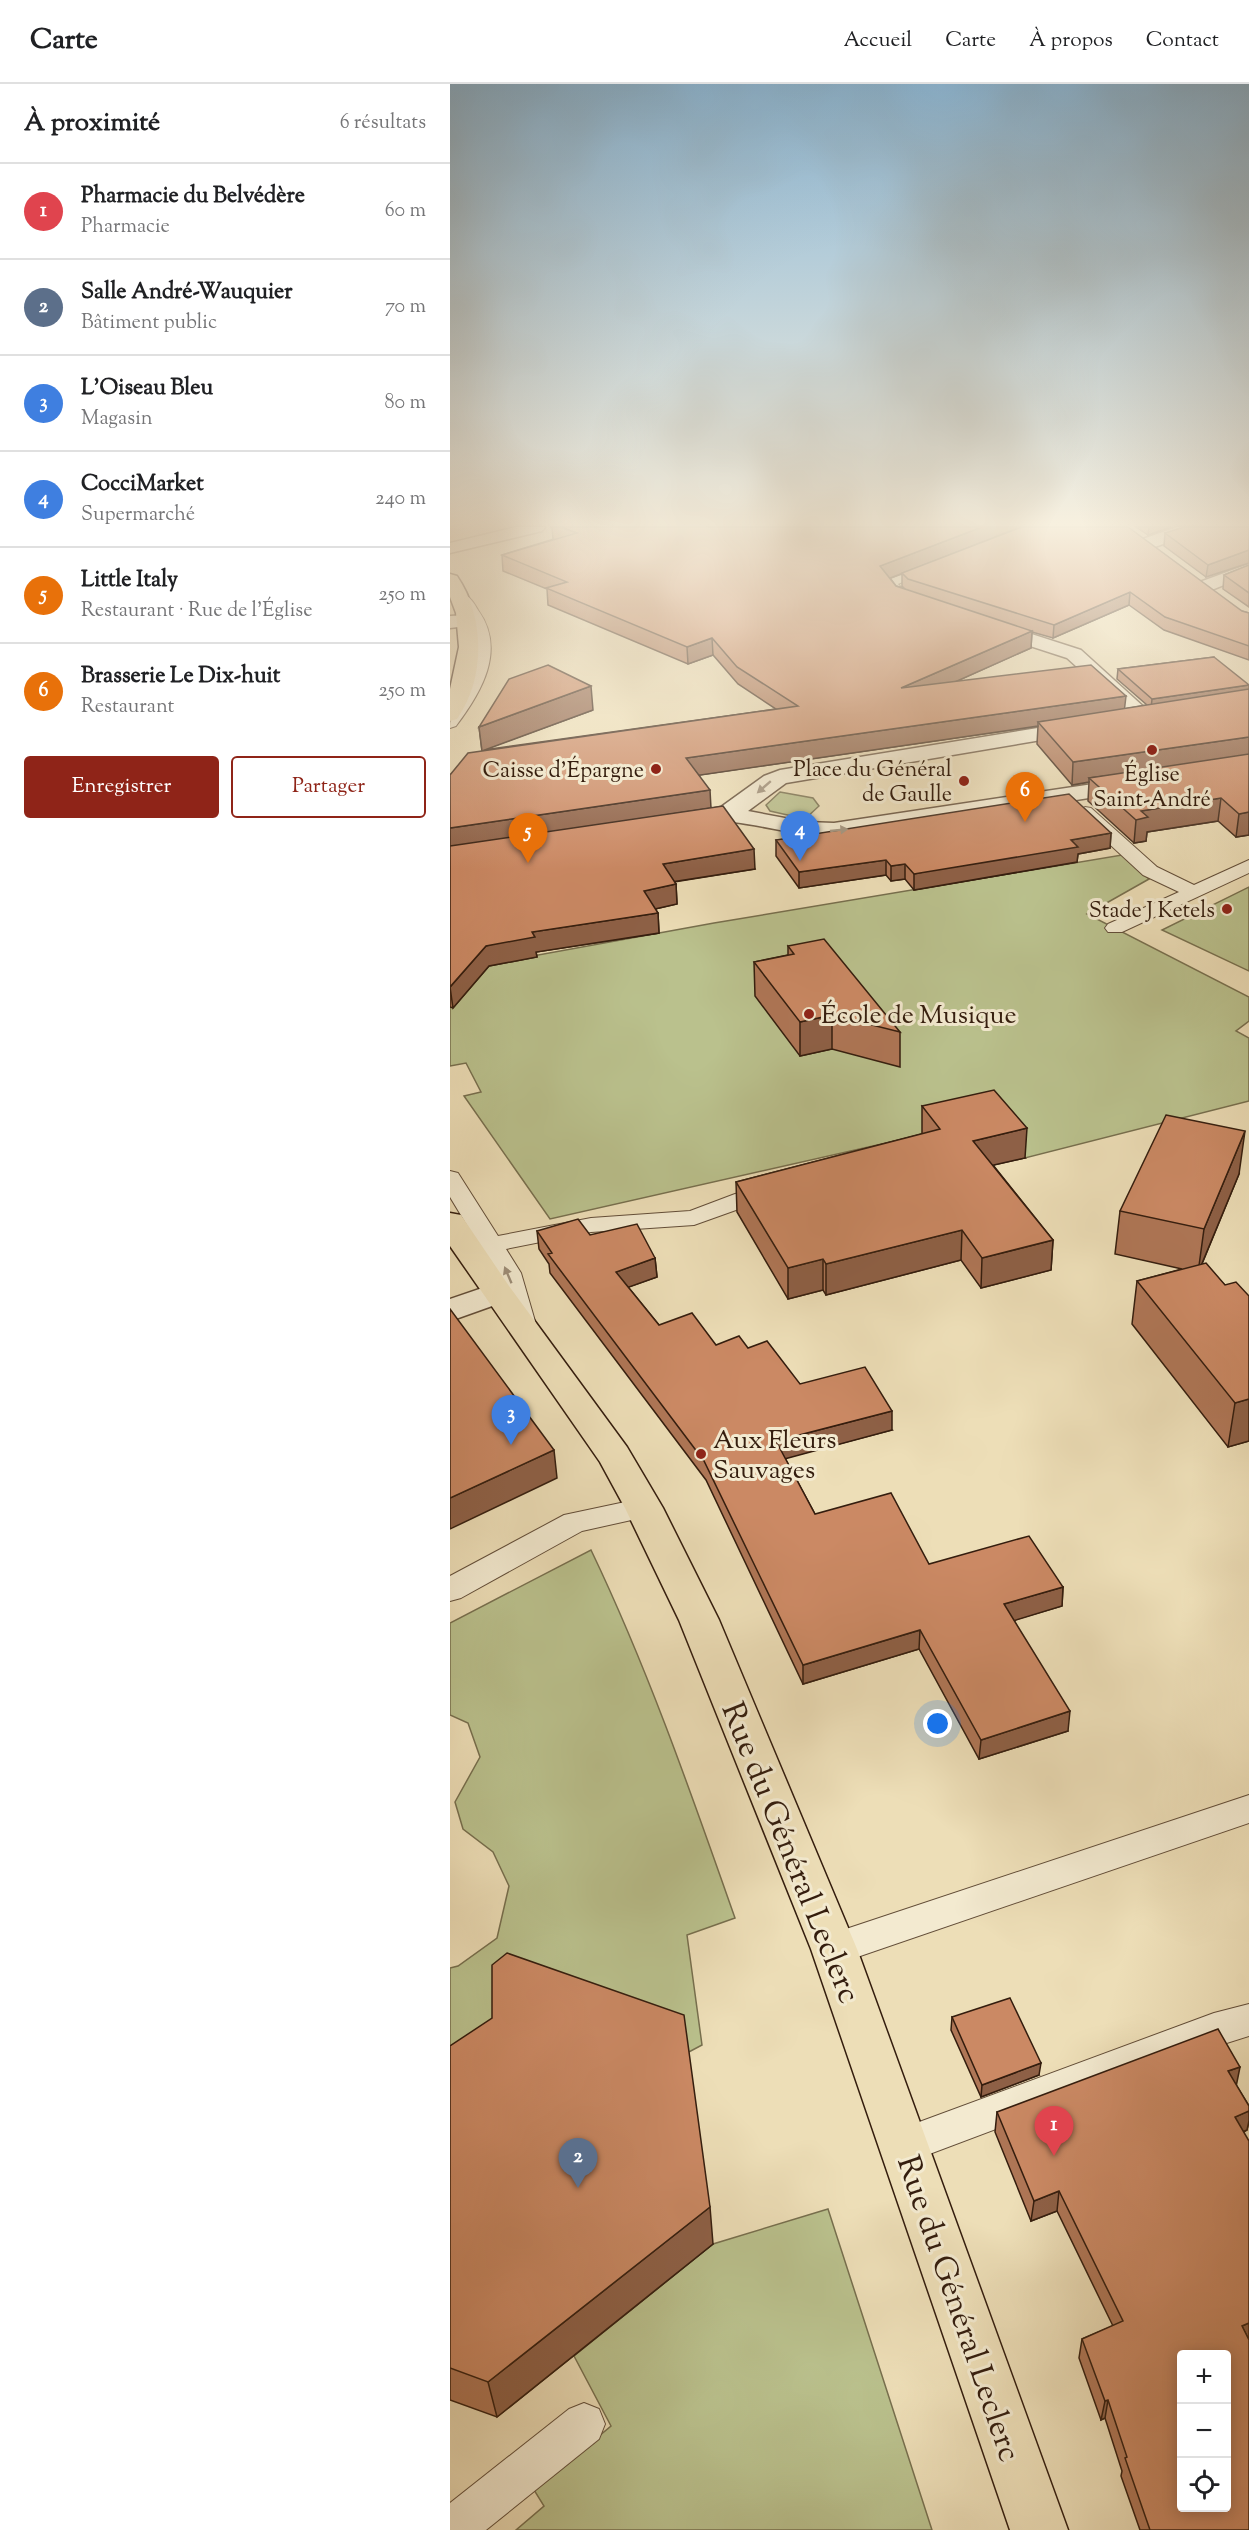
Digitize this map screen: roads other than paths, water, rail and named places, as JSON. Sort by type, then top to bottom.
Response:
[{"type":"main road","points":[[450,715],[468,660],[464,641]]},
{"type":"main road","name":"Rue du Général Leclerc","points":[[450,1222],[480,1247],[497,1293],[590,1420],[644,1508],[708,1640],[834,1949],[1039,2530]]},
{"type":"street","points":[[1034,641],[1074,654],[1145,718]]},
{"type":"street","points":[[1122,721],[1168,714]]},
{"type":"street","points":[[719,816],[741,808],[770,782],[780,777],[1006,742],[1099,724]]},
{"type":"street","points":[[660,825],[719,816],[751,817],[806,829],[834,830],[1157,781]]},
{"type":"street","points":[[450,1311],[497,1293]]},
{"type":"lane","points":[[450,723],[473,694],[478,683],[483,657],[482,641]]},
{"type":"lane","points":[[1074,792],[1150,871],[1194,892]]},
{"type":"lane","points":[[1115,928],[1249,866]]},
{"type":"lane","points":[[450,1178],[480,1247],[509,1273],[525,1331]]},
{"type":"lane","points":[[480,1247],[591,1225],[694,1218],[743,1199],[788,1188]]},
{"type":"lane","points":[[450,1590],[574,1522],[644,1508]]},
{"type":"lane","points":[[834,1949],[1249,1809]]},
{"type":"lane","points":[[903,2146],[1214,2030],[1249,2020]]},
{"type":"lane","points":[[451,2530],[584,2424]]},
{"type":"place","name":"Église Saint-André","points":[[1152,750]]},
{"type":"place","name":"Caisse d'Épargne","points":[[656,769]]},
{"type":"place","name":"Place du Général de Gaulle","points":[[964,781]]},
{"type":"place","name":"Brasserie Le Dix-huit","points":[[1025,822]]},
{"type":"place","name":"CocciMarket","points":[[800,861]]},
{"type":"place","name":"Little Italy","points":[[528,863]]},
{"type":"place","name":"Stade J Ketels","points":[[1227,909]]},
{"type":"place","name":"École de Musique","points":[[809,1014]]},
{"type":"place","name":"L'Oiseau Bleu","points":[[511,1445]]},
{"type":"place","name":"Aux Fleurs Sauvages","points":[[701,1454]]},
{"type":"place","name":"Pharmacie du Belvédère","points":[[1054,2156]]},
{"type":"place","name":"Salle André-Wauquier","points":[[578,2188]]}]
